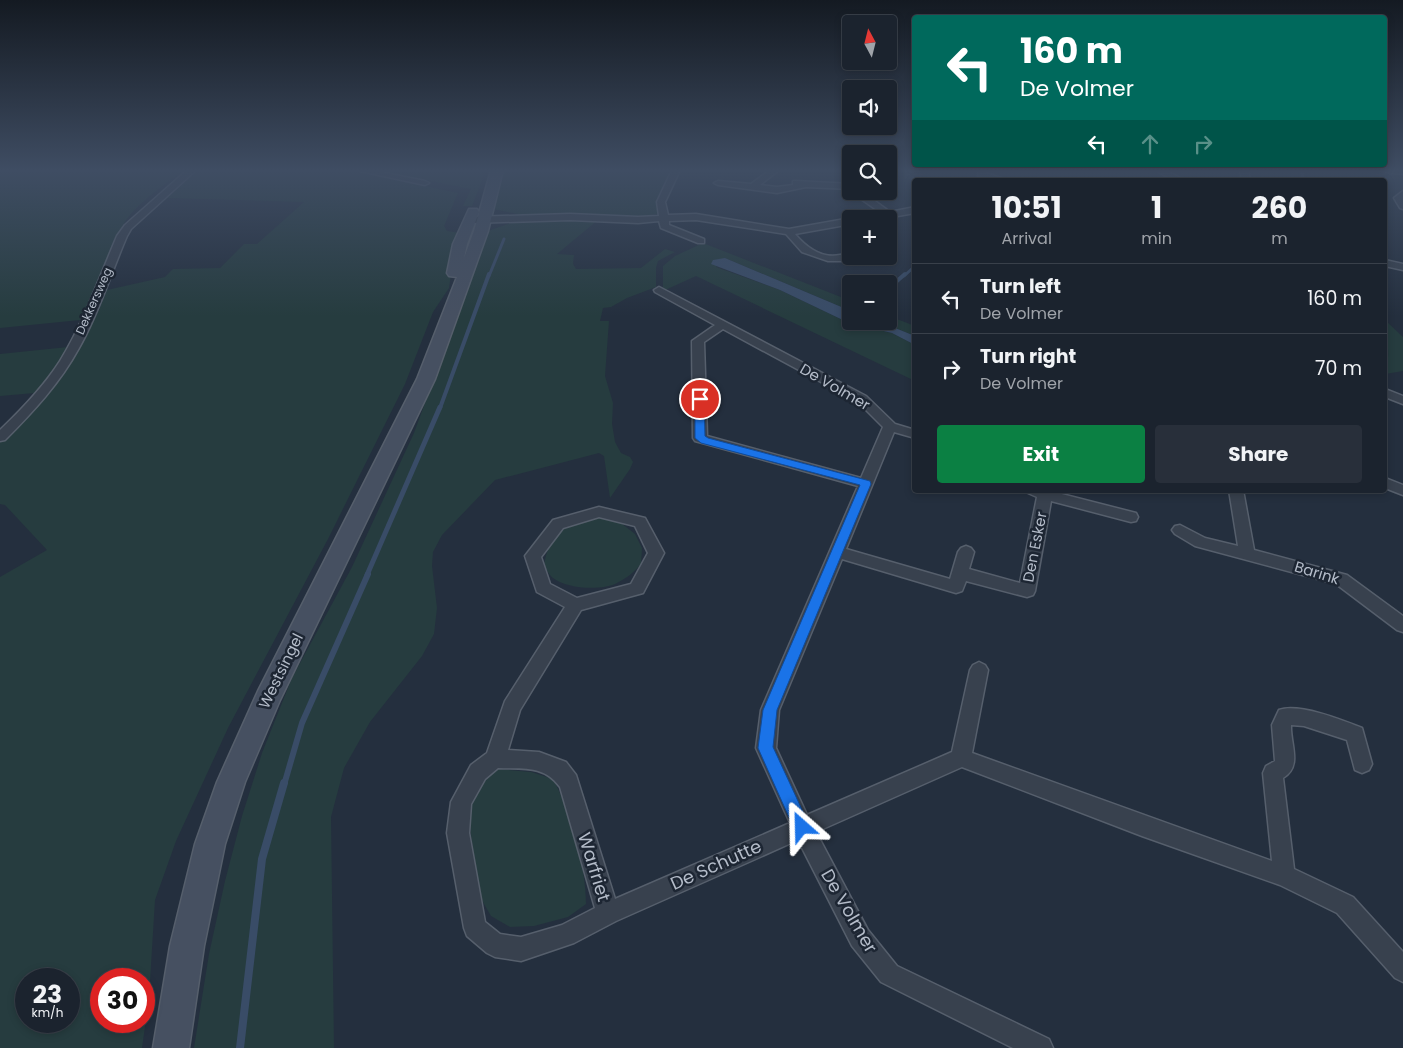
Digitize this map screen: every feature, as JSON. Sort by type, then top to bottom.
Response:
[{"type":"main road","name":"Westsingel","points":[[171,1048],[187,946],[210,844],[231,782],[267,699],[426,379],[450,313],[477,220]]},
{"type":"street","name":"Dekkersweg","points":[[0,436],[33,406],[66,361],[128,227],[137,219]]},
{"type":"street","points":[[477,220],[511,219]]},
{"type":"street","points":[[613,219],[652,219]]},
{"type":"street","points":[[664,219],[664,226],[701,241]]},
{"type":"street","points":[[708,219],[789,232],[842,223]]},
{"type":"street","points":[[789,232],[805,250],[832,259],[842,259]]},
{"type":"street","points":[[1387,264],[1403,268]]},
{"type":"street","name":"De Volmer","points":[[659,290],[862,400],[871,406],[890,427],[770,710],[766,748],[802,827],[860,938],[889,974],[1040,1048]]},
{"type":"street","points":[[722,325],[698,341],[700,438],[866,484]]},
{"type":"street","points":[[1387,394],[1403,400]]},
{"type":"street","points":[[890,427],[912,433]]},
{"type":"street","points":[[1387,484],[1403,490]]},
{"type":"street","name":"Den Esker","points":[[960,573],[1027,591],[1039,493]]},
{"type":"street","name":"Den Esker","points":[[1043,493],[1131,517]]},
{"type":"street","points":[[1237,493],[1247,554]]},
{"type":"street","points":[[495,759],[512,706],[575,605],[637,589],[656,553],[640,522],[599,512],[558,524],[533,556],[542,588],[575,605]]},
{"type":"street","name":"Barink","points":[[1180,530],[1200,542],[1342,579],[1403,625]]},
{"type":"street","points":[[836,552],[956,587],[966,552]]},
{"type":"street","points":[[979,670],[961,758],[1156,831],[1284,876],[1345,905],[1403,970]]},
{"type":"street","points":[[1284,876],[1273,773],[1285,766],[1282,725],[1286,716],[1304,718],[1355,734],[1362,764]]},
{"type":"street","name":"De Schutte","points":[[608,913],[961,758]]},
{"type":"street","name":"Warfriet","points":[[495,759],[539,762],[559,770],[569,782],[608,913],[566,935],[521,949],[495,945],[475,928],[458,833],[461,802],[478,772],[495,759]]},
{"type":"green space","points":[[0,219],[127,219],[87,311],[80,320],[0,328]]},
{"type":"green space","points":[[285,219],[447,219],[444,226],[447,231],[461,233],[455,248],[449,288],[433,312],[405,384],[328,539],[228,728],[176,841],[155,900],[151,968],[90,968],[90,1033],[144,1033],[142,1048],[0,1048],[0,577],[47,550],[5,505],[0,504],[0,440],[71,360],[98,312],[107,290],[165,277],[173,269],[220,268],[244,244],[257,244]]},
{"type":"green space","points":[[598,220],[557,254],[574,255],[573,264],[576,269],[641,268],[665,249],[675,252],[658,261],[656,287],[627,298],[611,307],[603,308],[600,321],[609,321],[605,376],[613,403],[612,424],[615,442],[621,453],[630,457],[633,462],[630,469],[610,498],[604,456],[599,453],[495,480],[442,535],[433,552],[432,566],[437,608],[434,634],[422,656],[370,722],[344,768],[331,817],[334,1048],[194,1048],[209,954],[225,881],[242,816],[262,753],[292,678],[352,567],[414,433],[488,231],[511,223]]},
{"type":"green space","points":[[703,243],[842,297],[842,307],[725,258],[716,267],[780,290],[842,320],[842,330],[879,330],[892,333],[912,343],[912,380],[696,276],[663,291],[663,266],[675,256]]},
{"type":"green space","points":[[897,319],[912,325],[912,335],[897,329]]},
{"type":"green space","points":[[1387,322],[1403,337],[1403,371],[1387,374]]},
{"type":"green space","points":[[68,347],[57,366],[35,393],[0,396],[0,354]]},
{"type":"green space","points":[[595,518],[611,518],[635,534],[642,548],[641,564],[630,575],[610,586],[584,588],[559,582],[549,574],[544,565],[550,545],[560,532],[575,524]]},
{"type":"green space","points":[[498,769],[531,772],[553,779],[560,792],[580,856],[586,904],[568,917],[534,926],[510,927],[491,916],[480,897],[469,821],[472,800],[489,776]]},
{"type":"water","points":[[725,258],[842,307],[842,320],[780,290],[711,264],[713,260]]},
{"type":"water","points":[[897,329],[912,335],[912,343],[892,333],[879,330]]},
{"type":"waterway","points":[[489,276],[504,239]]},
{"type":"waterway","points":[[904,276],[912,269]]},
{"type":"waterway","points":[[440,408],[489,274]]},
{"type":"waterway","points":[[897,281],[905,274]]},
{"type":"waterway","points":[[367,575],[440,407]]},
{"type":"waterway","points":[[284,785],[302,723],[368,574]]},
{"type":"waterway","points":[[240,1048],[262,859],[284,783]]},
{"type":"route","points":[[700,399],[700,438],[866,484],[770,710],[766,748],[802,827]]}]
